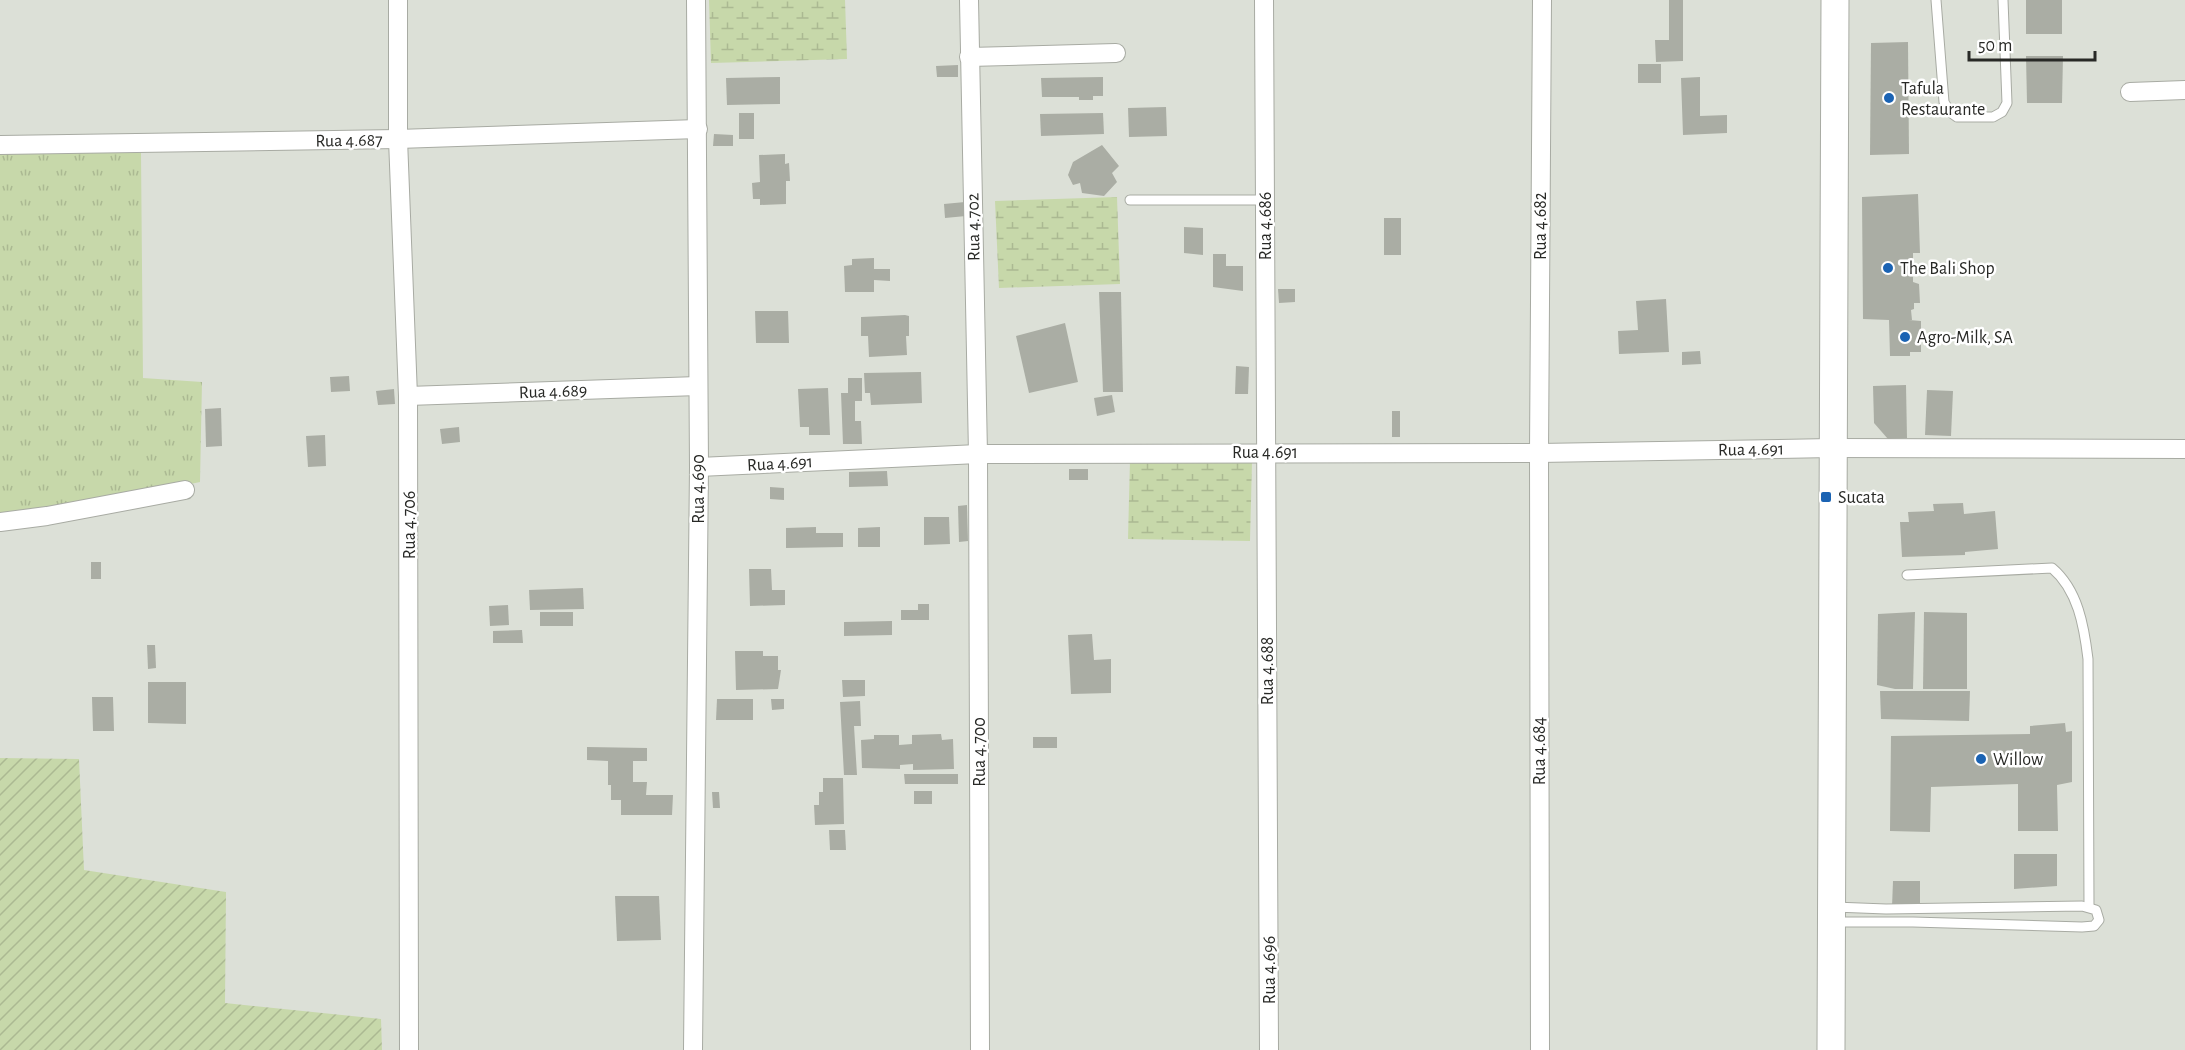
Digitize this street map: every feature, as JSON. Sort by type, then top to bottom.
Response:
[{"type":"main road","points":[[1831,1050],[1835,0]]},
{"type":"street","name":"Rua 4.706","points":[[398,0],[398,139],[408,396],[409,1050]]},
{"type":"street","name":"Rua 4.690","points":[[693,1050],[699,467],[696,0]]},
{"type":"street","name":"Rua 4.702","points":[[969,0],[978,454]]},
{"type":"street","name":"Rua 4.686","points":[[1264,0],[1266,452]]},
{"type":"street","name":"Rua 4.682","points":[[1539,453],[1542,0]]},
{"type":"street","points":[[969,57],[1116,53]]},
{"type":"street","points":[[2130,92],[2185,90]]},
{"type":"street","name":"Rua 4.687","points":[[0,145],[398,139],[698,129]]},
{"type":"street","name":"Rua 4.689","points":[[408,396],[698,386]]},
{"type":"street","name":"Rua 4.691","points":[[699,467],[978,454],[1539,453],[1832,448],[2185,449]]},
{"type":"street","name":"Rua 4.688","points":[[1266,452],[1269,891]]},
{"type":"street","name":"Rua 4.684","points":[[1539,453],[1540,1050]]},
{"type":"street","name":"Rua 4.700","points":[[978,454],[980,1050]]},
{"type":"street","points":[[0,522],[47,516],[185,490]]},
{"type":"street","name":"Rua 4.696","points":[[1269,891],[1269,1050]]},
{"type":"lane","points":[[1936,0],[1944,102],[1950,112],[1957,117],[1993,117],[2002,112],[2007,103],[2003,0]]},
{"type":"lane","points":[[1130,200],[1265,200]]},
{"type":"lane","points":[[1907,575],[2052,568],[2064,579],[2083,622],[2088,659],[2089,907]]},
{"type":"lane","points":[[2089,907],[2096,910],[2099,920],[2094,926],[2082,927],[1913,922],[1832,914],[1886,909],[2089,907]]},
{"type":"green space","points":[[709,0],[845,0],[847,59],[711,63]]},
{"type":"green space","points":[[0,153],[141,153],[143,378],[202,382],[200,482],[15,521],[0,520]]},
{"type":"green space","points":[[1117,197],[1120,284],[999,288],[995,201]]},
{"type":"green space","points":[[1130,460],[1252,462],[1250,541],[1128,539]]},
{"type":"green space","points":[[0,758],[79,759],[84,870],[226,892],[225,1003],[381,1019],[382,1050],[0,1050]]},
{"type":"building","points":[[1669,0],[1683,0],[1683,61],[1656,62],[1655,40],[1669,40]]},
{"type":"building","points":[[2026,0],[2062,0],[2062,34],[2026,34]]},
{"type":"building","name":"Tafula Restaurante","points":[[1908,42],[1909,154],[1870,155],[1871,43]]},
{"type":"building","points":[[2026,56],[2063,56],[2062,103],[2027,103]]},
{"type":"building","points":[[1638,64],[1661,64],[1661,83],[1638,83]]},
{"type":"building","points":[[958,65],[958,77],[937,77],[936,66]]},
{"type":"building","points":[[780,77],[780,104],[727,105],[726,78]]},
{"type":"building","points":[[1103,77],[1103,96],[1093,96],[1093,100],[1079,100],[1079,97],[1042,97],[1041,78]]},
{"type":"building","points":[[1700,77],[1700,116],[1727,115],[1727,133],[1683,135],[1681,78]]},
{"type":"building","points":[[1166,107],[1167,136],[1129,137],[1128,108]]},
{"type":"building","points":[[739,113],[754,113],[754,139],[739,139]]},
{"type":"building","points":[[1103,113],[1104,134],[1041,136],[1040,114]]},
{"type":"building","points":[[714,134],[733,135],[733,146],[713,146]]},
{"type":"building","points":[[1102,145],[1119,166],[1112,173],[1117,182],[1104,196],[1082,193],[1080,183],[1073,185],[1068,175],[1073,162]]},
{"type":"building","points":[[785,154],[785,164],[789,163],[790,181],[786,181],[786,204],[760,205],[760,199],[753,199],[752,183],[760,182],[759,155]]},
{"type":"building","name":"The Bali Shop","points":[[1918,194],[1920,253],[1913,253],[1913,282],[1919,284],[1920,303],[1914,303],[1914,309],[1911,310],[1912,320],[1909,320],[1921,321],[1921,352],[1910,352],[1910,356],[1890,356],[1889,320],[1863,319],[1862,197]]},
{"type":"building","points":[[965,202],[966,216],[945,218],[944,204]]},
{"type":"building","points":[[1384,218],[1401,218],[1401,255],[1384,255]]},
{"type":"building","points":[[1184,227],[1203,228],[1203,255],[1184,253]]},
{"type":"building","points":[[1213,254],[1226,254],[1226,266],[1243,266],[1243,291],[1213,287]]},
{"type":"building","points":[[874,258],[874,269],[890,269],[890,281],[874,280],[874,292],[845,292],[844,266],[852,265],[852,259]]},
{"type":"building","points":[[1278,289],[1295,289],[1295,302],[1279,303]]},
{"type":"building","points":[[1099,292],[1121,292],[1123,392],[1103,392]]},
{"type":"building","points":[[1666,299],[1669,352],[1619,354],[1618,331],[1638,330],[1636,301]]},
{"type":"building","points":[[755,311],[788,311],[789,343],[756,343]]},
{"type":"building","points":[[909,316],[909,336],[906,336],[907,355],[869,357],[868,336],[861,336],[861,317]]},
{"type":"building","points":[[1065,323],[1078,382],[1029,393],[1016,336]]},
{"type":"building","points":[[1700,351],[1701,364],[1682,365],[1682,352]]},
{"type":"building","points":[[1236,366],[1249,367],[1248,394],[1235,394]]},
{"type":"building","points":[[921,372],[922,403],[871,405],[870,393],[865,393],[864,373]]},
{"type":"building","points":[[349,376],[350,391],[331,392],[330,377]]},
{"type":"building","points":[[848,378],[862,378],[862,401],[855,401],[855,421],[861,421],[862,444],[843,444],[841,393],[848,393]]},
{"type":"building","points":[[1906,385],[1907,438],[1888,439],[1874,423],[1873,386]]},
{"type":"building","points":[[828,388],[830,435],[809,435],[809,427],[800,427],[798,389]]},
{"type":"building","points":[[394,389],[395,404],[378,405],[376,391]]},
{"type":"building","points":[[1927,390],[1953,391],[1951,436],[1925,435]]},
{"type":"building","points":[[1112,395],[1115,412],[1097,416],[1094,398]]},
{"type":"building","points":[[221,408],[222,446],[206,447],[205,409]]},
{"type":"building","points":[[1392,411],[1400,411],[1400,437],[1392,437]]},
{"type":"building","points":[[459,427],[460,442],[442,444],[440,429]]},
{"type":"building","points":[[325,435],[326,466],[308,467],[306,436]]},
{"type":"building","points":[[1069,469],[1088,469],[1088,480],[1069,480]]},
{"type":"building","points":[[887,471],[888,486],[849,487],[849,472]]},
{"type":"building","points":[[770,487],[784,488],[784,500],[770,499]]},
{"type":"building","points":[[1963,503],[1964,514],[1995,511],[1998,549],[1965,552],[1965,555],[1902,557],[1900,522],[1909,522],[1908,512],[1934,511],[1933,504]]},
{"type":"building","points":[[967,505],[968,541],[959,542],[958,506]]},
{"type":"building","points":[[924,517],[949,517],[950,544],[924,545]]},
{"type":"building","points":[[816,527],[816,533],[843,533],[843,547],[786,548],[786,528]]},
{"type":"building","points":[[880,527],[880,547],[858,547],[858,528]]},
{"type":"building","points":[[91,562],[101,562],[101,579],[91,579]]},
{"type":"building","points":[[749,569],[771,569],[772,590],[785,590],[785,605],[750,606]]},
{"type":"building","points":[[583,588],[584,609],[530,610],[529,590]]},
{"type":"building","points":[[918,604],[929,604],[929,620],[901,620],[901,610],[918,610]]},
{"type":"building","points":[[508,605],[509,625],[490,626],[489,606]]},
{"type":"building","points":[[540,612],[573,612],[573,626],[540,626]]},
{"type":"building","points":[[1915,612],[1913,689],[1895,689],[1877,685],[1878,614]]},
{"type":"building","points":[[1924,612],[1967,613],[1967,689],[1923,689]]},
{"type":"building","points":[[892,621],[892,635],[844,636],[844,622]]},
{"type":"building","points":[[522,630],[523,643],[493,643],[493,631]]},
{"type":"building","points":[[1092,634],[1094,660],[1111,659],[1111,693],[1071,694],[1068,635]]},
{"type":"building","points":[[147,645],[155,645],[156,668],[148,669]]},
{"type":"building","points":[[735,651],[763,651],[763,656],[778,656],[778,670],[781,670],[778,689],[736,690]]},
{"type":"building","points":[[842,680],[865,680],[865,696],[843,697]]},
{"type":"building","points":[[148,682],[186,682],[186,724],[148,723]]},
{"type":"building","points":[[1880,691],[1970,691],[1969,721],[1881,719]]},
{"type":"building","points":[[92,697],[113,697],[114,731],[93,731]]},
{"type":"building","points":[[717,699],[753,699],[753,720],[716,720]]},
{"type":"building","points":[[771,699],[784,699],[784,709],[772,710]]},
{"type":"building","points":[[860,701],[861,726],[854,726],[857,775],[844,775],[840,702]]},
{"type":"building","name":"Willow","points":[[2065,723],[2066,732],[2072,731],[2072,782],[2057,785],[2058,831],[2018,831],[2018,784],[1931,787],[1930,832],[1890,831],[1891,736],[2030,734],[2030,726]]},
{"type":"building","points":[[941,734],[942,740],[953,739],[954,769],[913,770],[913,764],[900,765],[900,769],[862,768],[861,740],[874,739],[874,735],[899,735],[899,745],[912,744],[912,735]]},
{"type":"building","points":[[1033,737],[1057,737],[1057,748],[1033,748]]},
{"type":"building","points":[[587,747],[647,748],[647,761],[633,761],[633,782],[647,782],[646,795],[673,795],[672,815],[621,815],[621,800],[611,800],[611,785],[608,785],[608,761],[587,760]]},
{"type":"building","points":[[904,774],[958,774],[958,784],[905,784]]},
{"type":"building","points":[[823,778],[843,778],[844,824],[815,825],[814,805],[819,805],[819,792],[823,792]]},
{"type":"building","points":[[914,791],[932,791],[932,804],[914,804]]},
{"type":"building","points":[[712,792],[719,792],[720,808],[713,808]]},
{"type":"building","points":[[829,830],[845,830],[846,850],[830,850]]},
{"type":"building","points":[[2014,854],[2057,854],[2057,886],[2014,889]]},
{"type":"building","points":[[1893,881],[1920,881],[1920,907],[1892,907]]},
{"type":"building","points":[[615,896],[659,896],[661,940],[617,941]]},
{"type":"place","name":"Tafula Restaurante","points":[[1889,98]]},
{"type":"place","name":"The Bali Shop","points":[[1888,268]]},
{"type":"place","name":"Agro-Milk, SA","points":[[1905,337]]},
{"type":"place","name":"Sucata","points":[[1826,497]]},
{"type":"place","name":"Willow","points":[[1981,759]]}]
